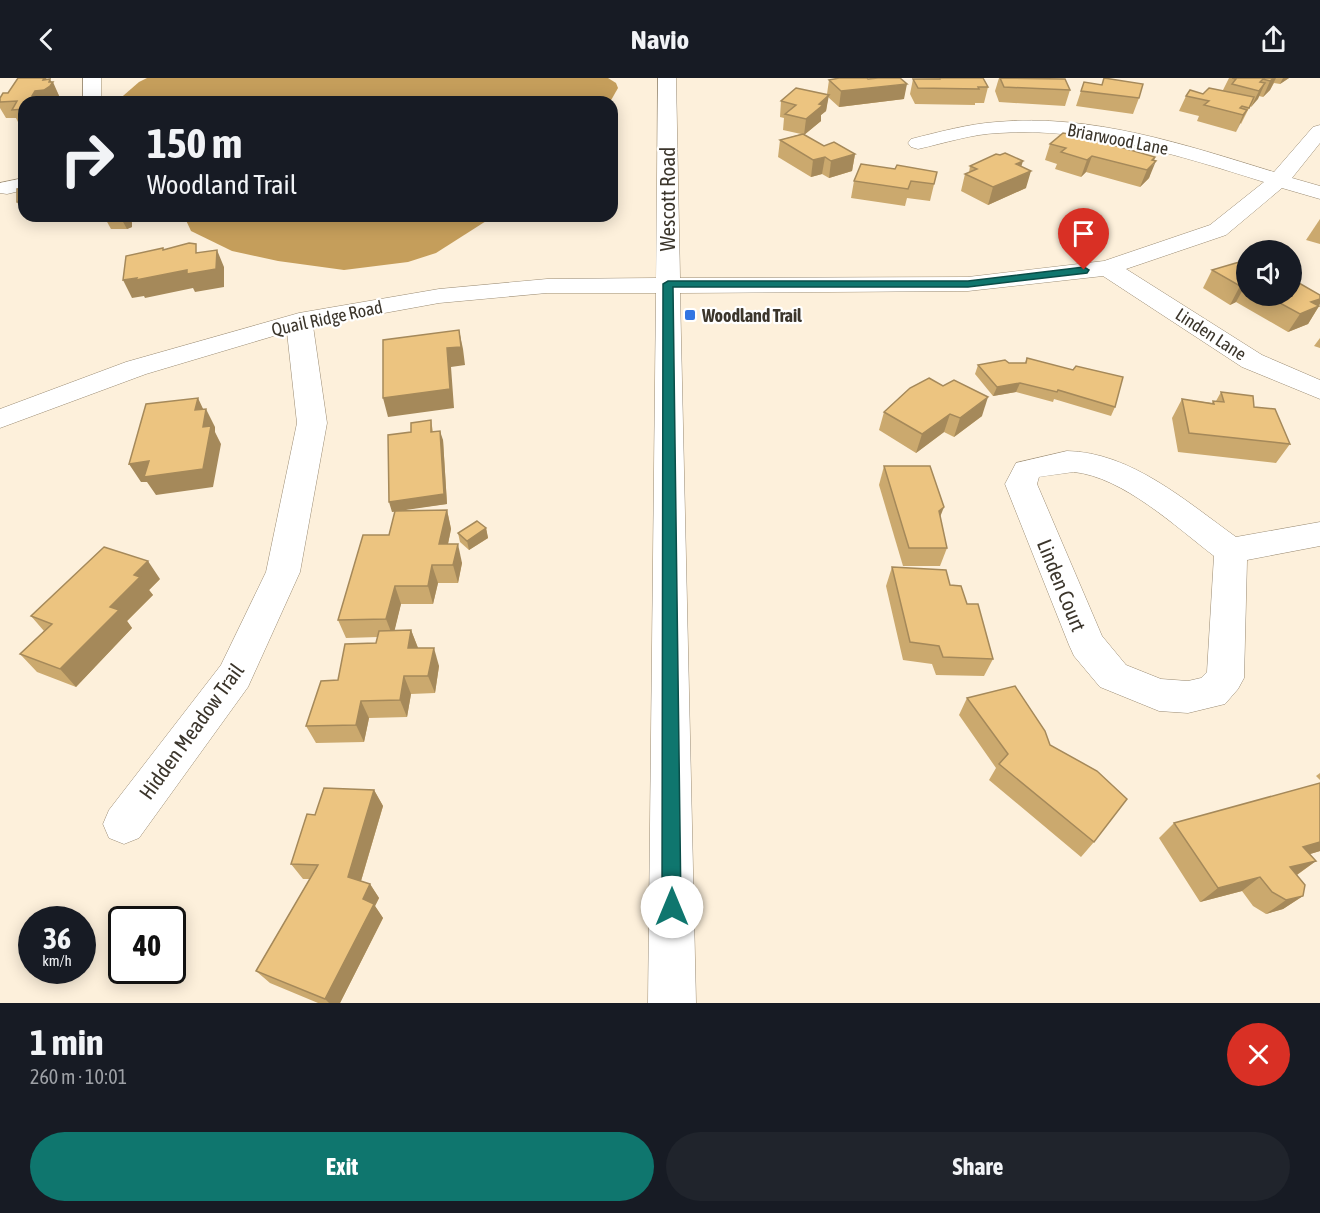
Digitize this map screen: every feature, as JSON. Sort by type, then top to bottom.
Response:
[{"type":"street","points":[[92,78],[92,96]]},
{"type":"street","name":"Wescott Road","points":[[667,78],[672,1003]]},
{"type":"street","name":"Briarwood Lane","points":[[918,143],[998,127],[1071,128],[1143,141],[1320,193]]},
{"type":"street","points":[[668,284],[968,284],[1107,268],[1218,230],[1278,181],[1320,131]]},
{"type":"street","name":"Linden Lane","points":[[1107,268],[1252,361],[1320,390]]},
{"type":"street","name":"Quail Ridge Road","points":[[0,419],[136,368],[299,321],[439,296],[547,286],[668,284]]},
{"type":"street","name":"Hidden Meadow Trail","points":[[124,824],[235,676],[283,572],[312,423],[299,321]]},
{"type":"street","name":"Linden Court","points":[[1052,461],[1080,461],[1104,466],[1166,503],[1231,551],[1225,678],[1212,692],[1188,697],[1159,695],[1113,676],[1087,645],[1021,484],[1027,470],[1052,461]]},
{"type":"street","points":[[1231,551],[1320,534]]},
{"type":"shaded area","points":[[147,78],[608,78],[616,83],[618,88],[613,96],[123,96]]},
{"type":"shaded area","points":[[187,222],[485,222],[436,253],[408,262],[344,270],[278,261],[232,251],[191,231]]},
{"type":"building","points":[[18,78],[44,78],[43,80],[50,79],[49,82],[53,82],[44,90],[35,91],[32,96],[18,96],[18,110],[12,110],[17,101],[0,102],[3,93],[8,93]]},
{"type":"building","points":[[900,78],[907,84],[841,91],[829,80]]},
{"type":"building","points":[[983,78],[988,87],[978,87],[979,89],[918,88],[913,79]]},
{"type":"building","points":[[1000,78],[1065,79],[1070,90],[1004,87]]},
{"type":"building","points":[[1104,78],[1143,84],[1139,98],[1081,91],[1084,82],[1102,85]]},
{"type":"building","points":[[1232,78],[1274,78],[1270,81],[1263,79],[1260,82],[1265,83],[1259,91],[1232,84],[1236,79]]},
{"type":"building","points":[[796,88],[829,95],[819,104],[823,105],[806,119],[785,114],[796,105],[781,101]]},
{"type":"building","points":[[1209,88],[1254,97],[1249,108],[1242,106],[1240,108],[1247,110],[1243,115],[1204,105],[1209,101],[1186,96],[1190,90],[1203,94]]},
{"type":"building","points":[[1085,132],[1111,140],[1106,143],[1155,157],[1152,160],[1156,161],[1147,170],[1092,156],[1087,160],[1061,152],[1066,148],[1050,144],[1063,133],[1081,136]]},
{"type":"building","points":[[803,134],[824,146],[834,142],[855,154],[831,161],[825,157],[813,160],[780,140]]},
{"type":"building","points":[[1005,153],[1023,161],[1016,164],[1031,171],[993,187],[965,174],[977,169],[970,166],[996,154]]},
{"type":"building","points":[[861,164],[895,169],[897,165],[937,172],[934,184],[911,181],[908,189],[854,181]]},
{"type":"building","points":[[189,243],[196,244],[196,253],[217,250],[216,269],[187,274],[187,270],[136,280],[137,278],[123,280],[126,256]]},
{"type":"building","points":[[1236,263],[1236,284],[1212,270]]},
{"type":"building","points":[[1302,285],[1320,295],[1320,299],[1311,302],[1319,306],[1300,314],[1285,306],[1302,306]]},
{"type":"building","points":[[459,330],[461,347],[447,348],[450,389],[383,398],[383,340]]},
{"type":"building","points":[[1027,358],[1073,370],[1076,366],[1123,377],[1115,407],[1058,390],[1057,392],[1020,383],[997,387],[978,365],[1005,360],[1009,363],[1026,363]]},
{"type":"building","points":[[929,378],[943,386],[954,380],[988,397],[960,418],[950,414],[922,434],[884,412],[910,388]]},
{"type":"building","points":[[1221,392],[1253,396],[1254,407],[1275,409],[1290,444],[1189,433],[1182,399],[1214,404],[1213,401],[1224,402]]},
{"type":"building","points":[[198,398],[195,410],[206,409],[203,427],[211,426],[203,469],[144,477],[149,461],[129,464],[146,404]]},
{"type":"building","points":[[431,420],[431,432],[440,431],[444,494],[389,502],[388,435],[411,432],[411,423]]},
{"type":"building","points":[[884,466],[930,466],[944,507],[939,511],[947,548],[909,548]]},
{"type":"building","points":[[447,510],[439,544],[458,544],[453,565],[432,565],[428,586],[395,586],[386,619],[338,620],[363,535],[389,535],[395,511]]},
{"type":"building","points":[[477,521],[486,528],[467,541],[458,533]]},
{"type":"building","points":[[104,547],[148,561],[134,575],[140,577],[110,607],[119,610],[60,669],[20,654],[52,624],[31,616]]},
{"type":"building","points":[[892,567],[946,570],[950,585],[961,586],[967,604],[978,604],[993,659],[943,657],[939,646],[910,642]]},
{"type":"building","points":[[411,630],[408,648],[434,648],[428,676],[404,676],[400,700],[361,701],[356,725],[306,726],[321,681],[338,680],[345,644],[376,643],[379,631]]},
{"type":"building","points":[[1015,686],[1045,731],[1050,745],[1097,771],[1127,799],[1094,842],[999,764],[1008,754],[967,698]]},
{"type":"building","points":[[1320,783],[1320,842],[1303,847],[1316,861],[1290,867],[1305,885],[1303,896],[1286,900],[1272,892],[1260,877],[1218,888],[1174,823]]},
{"type":"building","points":[[324,788],[374,790],[348,877],[370,884],[363,899],[374,904],[325,999],[256,971],[318,865],[291,864],[307,814],[315,815]]},
{"type":"place","name":"Woodland Trail","points":[[690,315]]},
{"type":"route","points":[[672,907],[668,284],[968,284],[1084,270]]}]
